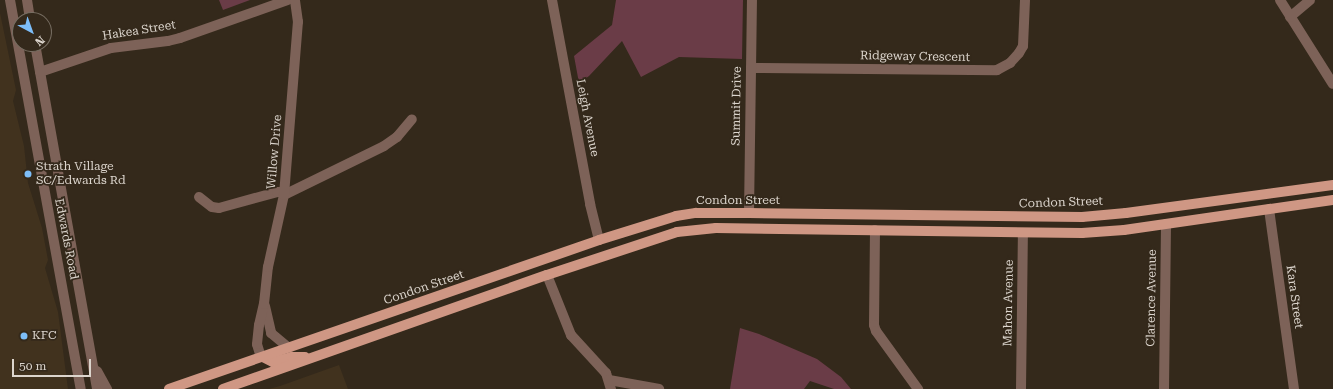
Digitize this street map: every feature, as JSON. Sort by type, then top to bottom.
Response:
[{"type":"main road","name":"Condon Street","points":[[169,389],[599,240],[676,216],[696,213],[749,213],[1082,217],[1164,208],[1333,185]]},
{"type":"main road","points":[[223,389],[658,238],[696,230],[875,230],[1023,233],[1103,232],[1333,200]]},
{"type":"main road","name":"Clarence Avenue","points":[[1164,208],[1166,224]]},
{"type":"main road","name":"Mahon Avenue","points":[[1022,217],[1023,233]]},
{"type":"main road","points":[[542,260],[548,275]]},
{"type":"main road","points":[[263,357],[273,362],[292,357],[315,356]]},
{"type":"street","name":"Edwards Road","points":[[10,0],[81,389]]},
{"type":"street","points":[[26,0],[28,12]]},
{"type":"street","name":"Hakea Street","points":[[40,72],[111,48],[180,38],[288,0]]},
{"type":"street","name":"Willow Drive","points":[[263,357],[260,354],[257,344],[259,324],[264,304],[266,276],[284,193],[298,22],[295,0]]},
{"type":"street","name":"Leigh Avenue","points":[[552,0],[592,214],[599,240]]},
{"type":"street","name":"Summit Drive","points":[[749,213],[752,0]]},
{"type":"street","name":"Ridgeway Crescent","points":[[751,68],[997,70],[1010,63],[1019,54],[1023,46],[1025,0]]},
{"type":"street","points":[[1280,0],[1333,84]]},
{"type":"street","points":[[1290,16],[1310,0]]},
{"type":"street","name":"Edwards Road","points":[[36,52],[97,389]]},
{"type":"street","points":[[199,197],[215,208],[277,192],[284,193],[391,142],[402,132],[412,119]]},
{"type":"street","name":"Kara Street","points":[[1269,209],[1294,389]]},
{"type":"street","name":"Clarence Avenue","points":[[1164,389],[1166,224]]},
{"type":"street","points":[[875,230],[874,325],[876,331],[918,389]]},
{"type":"street","name":"Mahon Avenue","points":[[1021,389],[1023,233]]},
{"type":"street","points":[[548,275],[571,335],[602,367],[610,384],[659,389]]},
{"type":"street","name":"Willow Drive","points":[[264,304],[271,333],[288,348]]},
{"type":"street","points":[[92,362],[107,389]]},
{"type":"shaded area","points":[[219,0],[250,0],[223,10]]},
{"type":"shaded area","points":[[616,0],[743,0],[742,59],[679,57],[641,77],[622,41],[589,76],[579,83],[574,56],[612,25]]},
{"type":"shaded area","points":[[0,13],[16,90],[13,101],[24,146],[28,183],[42,228],[48,260],[45,268],[58,312],[68,389],[0,389]]},
{"type":"shaded area","points":[[740,328],[759,334],[817,359],[841,377],[851,389],[834,389],[810,381],[804,389],[730,389]]},
{"type":"shaded area","points":[[339,365],[348,389],[269,389],[280,386]]},
{"type":"place","name":"Strath Village SC/Edwards Rd","points":[[28,174]]},
{"type":"place","name":"KFC","points":[[24,336]]}]
